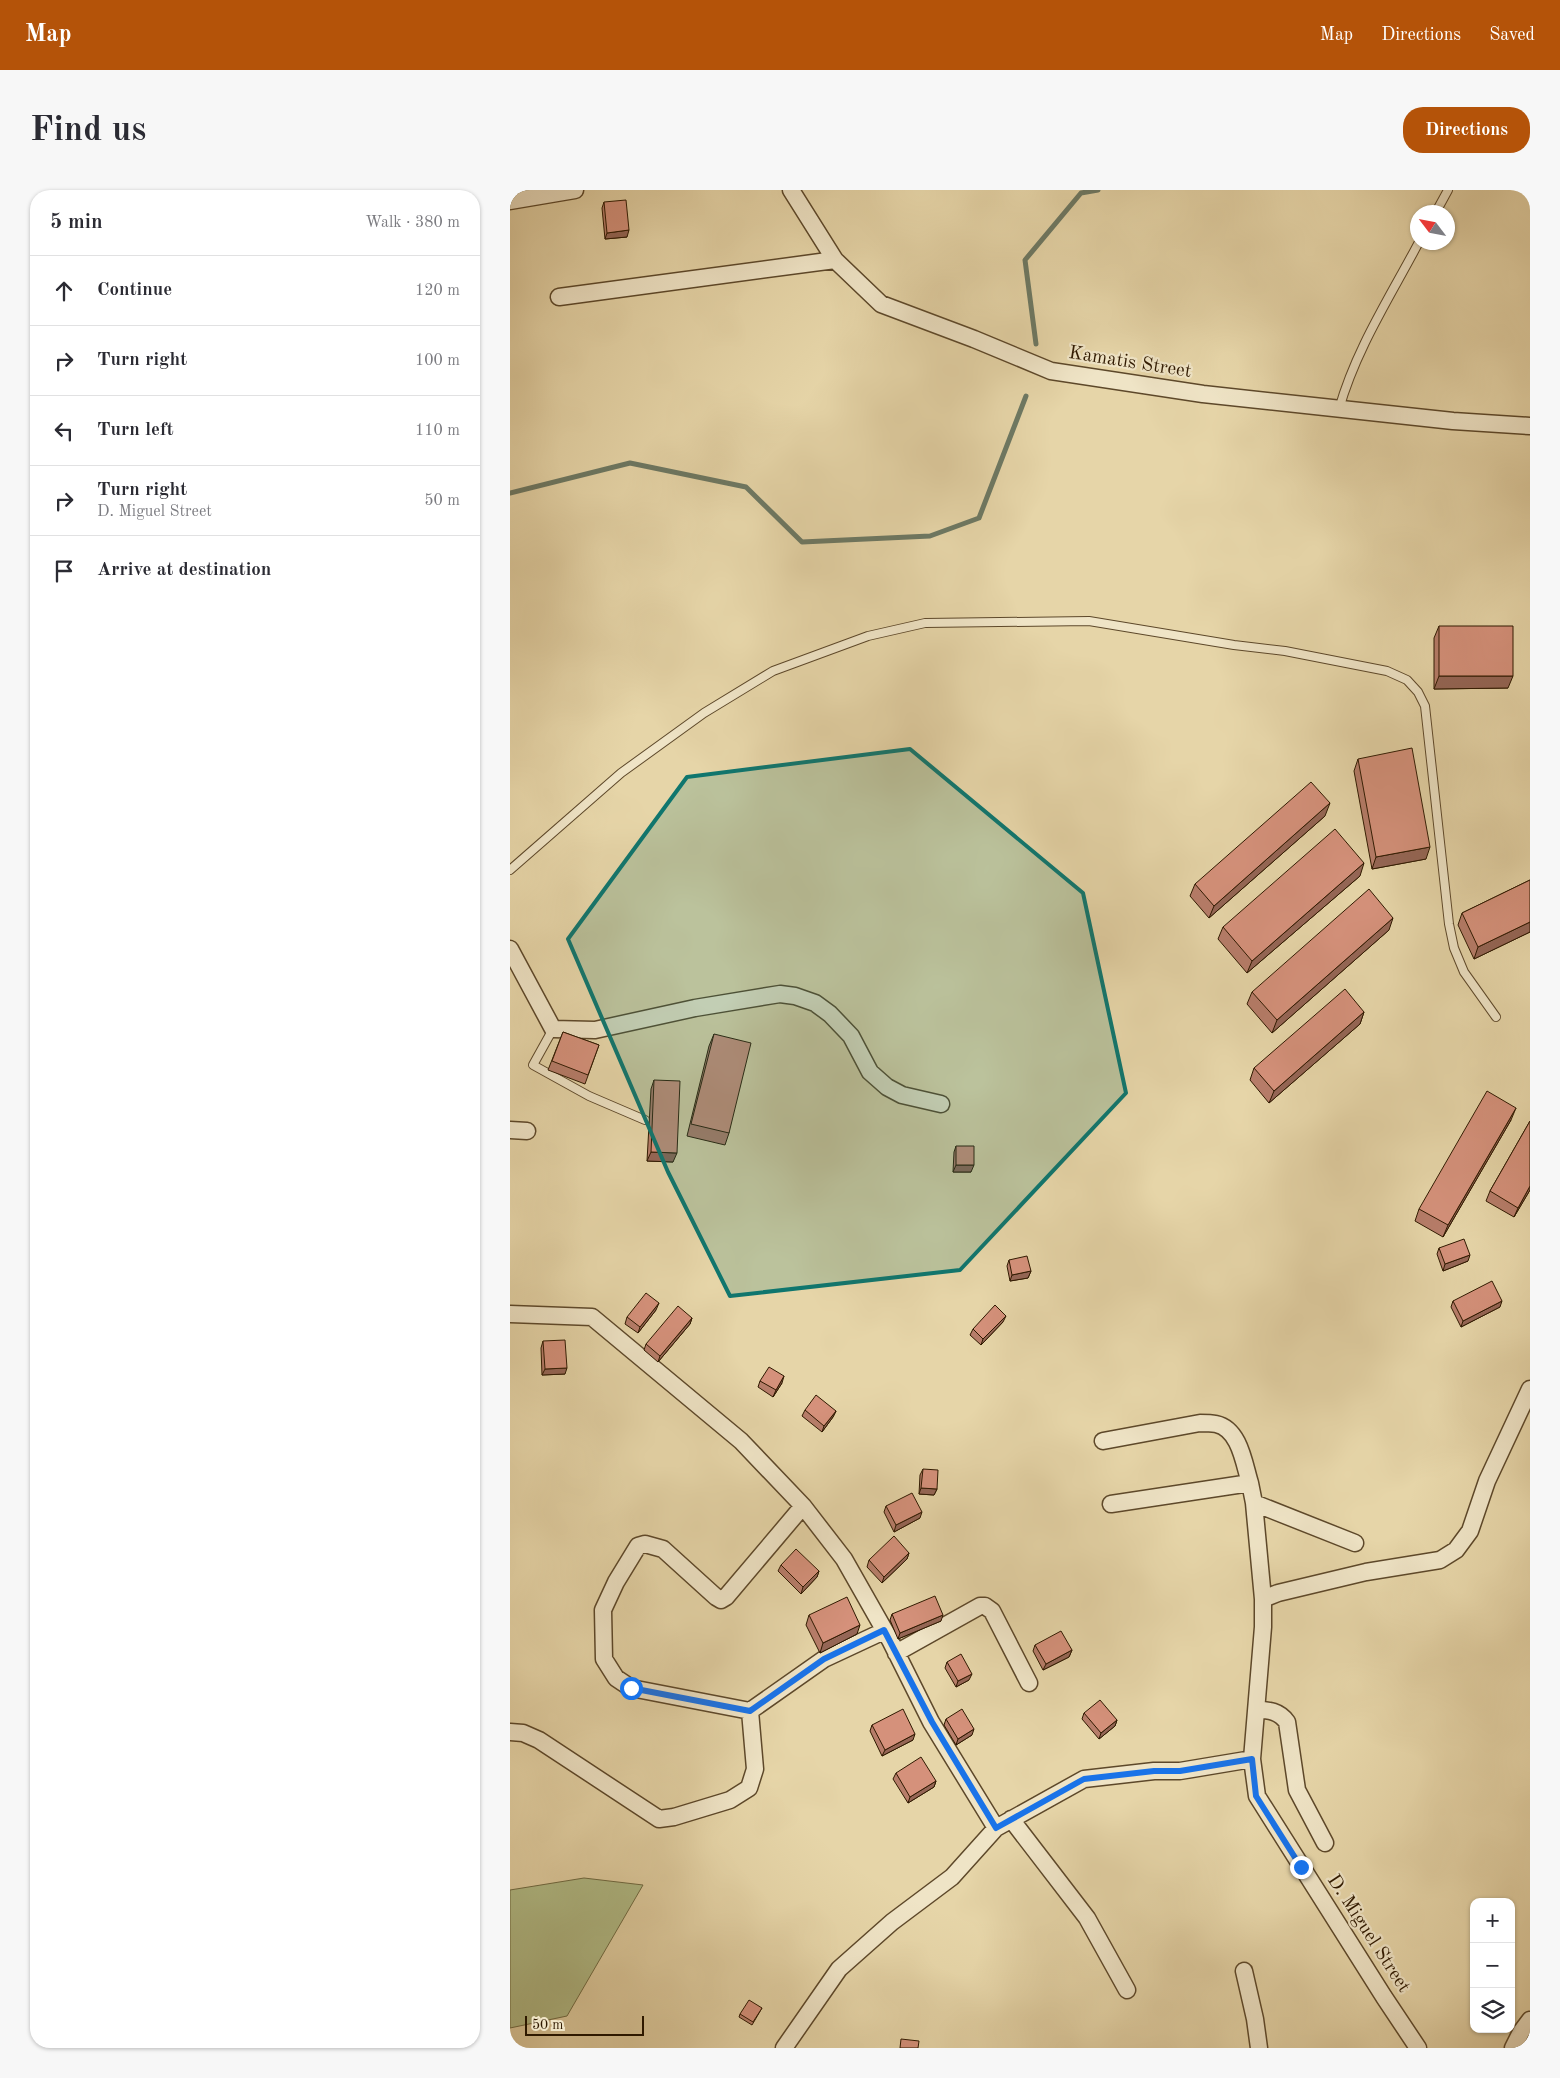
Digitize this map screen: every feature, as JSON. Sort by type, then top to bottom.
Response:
[{"type":"street","points":[[510,201],[575,190]]},
{"type":"street","name":"Kamatis Street","points":[[792,190],[835,260],[881,304],[974,339],[1051,371],[1203,394],[1453,421],[1530,426]]},
{"type":"street","points":[[559,297],[835,260]]},
{"type":"street","points":[[510,949],[553,1029],[595,1030],[705,1006],[780,994],[795,996],[815,1003],[830,1014],[851,1036],[870,1072],[887,1087],[902,1095],[941,1104]]},
{"type":"street","points":[[510,1130],[527,1131]]},
{"type":"street","points":[[510,1314],[592,1317],[741,1441],[803,1506],[844,1559],[932,1722],[996,1828]]},
{"type":"street","points":[[1264,1599],[1278,1593],[1366,1572],[1440,1560],[1456,1550],[1470,1531],[1487,1481],[1530,1389]]},
{"type":"street","name":"D. Miguel Street","points":[[1103,1441],[1200,1423],[1216,1423],[1235,1437],[1250,1483],[1254,1503],[1264,1599],[1252,1759],[1256,1796],[1378,1989],[1418,2048]]},
{"type":"street","points":[[1111,1504],[1250,1483]]},
{"type":"street","points":[[1254,1503],[1355,1542]]},
{"type":"street","points":[[803,1506],[726,1597],[721,1600],[716,1598],[663,1549],[645,1544],[638,1546],[616,1582],[603,1610],[604,1659],[616,1678],[631,1688],[750,1711],[824,1659],[884,1630]]},
{"type":"street","points":[[896,1654],[980,1606],[985,1606],[992,1611],[1029,1683]]},
{"type":"street","points":[[1257,1710],[1270,1710],[1282,1716],[1287,1722],[1297,1790],[1325,1843]]},
{"type":"street","points":[[510,1732],[523,1732],[539,1740],[659,1818],[674,1817],[730,1800],[749,1788],[755,1769],[750,1711]]},
{"type":"street","points":[[784,2048],[839,1969],[892,1922],[952,1877],[996,1828],[1084,1779],[1154,1771],[1180,1771],[1252,1759]]},
{"type":"street","points":[[1011,1819],[1087,1918],[1127,1990]]},
{"type":"street","points":[[1244,1971],[1255,2019],[1258,2048]]},
{"type":"street","points":[[1513,2048],[1530,2020]]},
{"type":"lane","points":[[1440,205],[1448,190]]},
{"type":"lane","points":[[1339,409],[1359,354],[1415,250]]},
{"type":"lane","points":[[510,870],[621,773],[704,713],[773,671],[868,636],[925,623],[1089,621],[1234,645],[1285,651],[1387,671],[1407,680],[1418,692],[1425,706],[1449,924],[1454,948],[1464,972],[1496,1017]]},
{"type":"lane","points":[[553,1029],[533,1065],[589,1096],[645,1120]]},
{"type":"highlighted area","points":[[910,749],[1083,893],[1126,1093],[960,1270],[730,1296],[668,1172],[568,939],[687,777]]},
{"type":"green space","points":[[584,1878],[643,1885],[567,2016],[510,2028],[510,1890]]},
{"type":"building","points":[[626,200],[629,230],[607,233],[604,202]]},
{"type":"building","points":[[1439,626],[1513,626],[1513,676],[1439,676]]},
{"type":"building","points":[[1412,748],[1430,847],[1376,857],[1358,759]]},
{"type":"building","points":[[1311,782],[1330,803],[1214,906],[1195,884]]},
{"type":"building","points":[[1335,829],[1364,863],[1252,961],[1223,927]]},
{"type":"building","points":[[1530,880],[1530,922],[1478,947],[1462,913]]},
{"type":"building","points":[[1369,889],[1393,918],[1277,1020],[1252,992]]},
{"type":"building","points":[[1345,989],[1364,1012],[1274,1091],[1254,1068]]},
{"type":"building","points":[[563,1032],[599,1045],[588,1075],[552,1061]]},
{"type":"building","points":[[714,1034],[751,1043],[729,1133],[691,1124]]},
{"type":"building","points":[[654,1080],[680,1081],[677,1153],[651,1152]]},
{"type":"building","points":[[1487,1091],[1516,1108],[1448,1225],[1419,1209]]},
{"type":"building","points":[[1530,1121],[1530,1186],[1518,1208],[1490,1191]]},
{"type":"building","points":[[956,1146],[974,1146],[974,1165],[956,1165]]},
{"type":"building","points":[[1464,1239],[1470,1255],[1445,1264],[1439,1248]]},
{"type":"building","points":[[1027,1256],[1031,1271],[1012,1275],[1009,1260]]},
{"type":"building","points":[[1492,1281],[1502,1301],[1463,1321],[1453,1301]]},
{"type":"building","points":[[646,1293],[659,1303],[640,1327],[627,1317]]},
{"type":"building","points":[[995,1305],[1006,1316],[983,1339],[973,1329]]},
{"type":"building","points":[[678,1306],[692,1318],[660,1356],[646,1344]]},
{"type":"building","points":[[565,1340],[567,1368],[545,1369],[543,1341]]},
{"type":"building","points":[[769,1367],[784,1376],[776,1390],[760,1381]]},
{"type":"building","points":[[816,1395],[836,1411],[824,1426],[805,1410]]},
{"type":"building","points":[[923,1469],[938,1470],[937,1489],[921,1488]]},
{"type":"building","points":[[912,1493],[922,1512],[896,1525],[886,1506]]},
{"type":"building","points":[[894,1536],[909,1553],[884,1577],[869,1560]]},
{"type":"building","points":[[796,1549],[819,1571],[803,1587],[781,1565]]},
{"type":"building","points":[[935,1596],[943,1615],[900,1633],[892,1614]]},
{"type":"building","points":[[847,1597],[860,1625],[823,1643],[809,1615]]},
{"type":"building","points":[[1061,1631],[1072,1650],[1046,1664],[1035,1645]]},
{"type":"building","points":[[961,1654],[972,1674],[958,1681],[947,1662]]},
{"type":"building","points":[[1100,1700],[1117,1720],[1101,1733],[1084,1713]]},
{"type":"building","points":[[903,1709],[915,1734],[885,1750],[872,1725]]},
{"type":"building","points":[[962,1709],[974,1729],[958,1739],[946,1719]]},
{"type":"building","points":[[921,1757],[936,1781],[910,1797],[896,1773]]},
{"type":"building","points":[[749,2000],[762,2008],[753,2022],[740,2014]]},
{"type":"building","points":[[901,2039],[919,2041],[918,2048],[900,2048]]},
{"type":"waterway","points":[[1036,344],[1025,260],[1081,193],[1098,190]]},
{"type":"waterway","points":[[510,493],[630,463],[746,487],[802,542],[930,536],[979,518],[1026,396]]},
{"type":"route","points":[[631,1688],[689,1701],[750,1711],[824,1659],[884,1630],[932,1722],[996,1828],[1084,1779],[1154,1771],[1180,1771],[1252,1759],[1256,1796],[1301,1867]]}]
